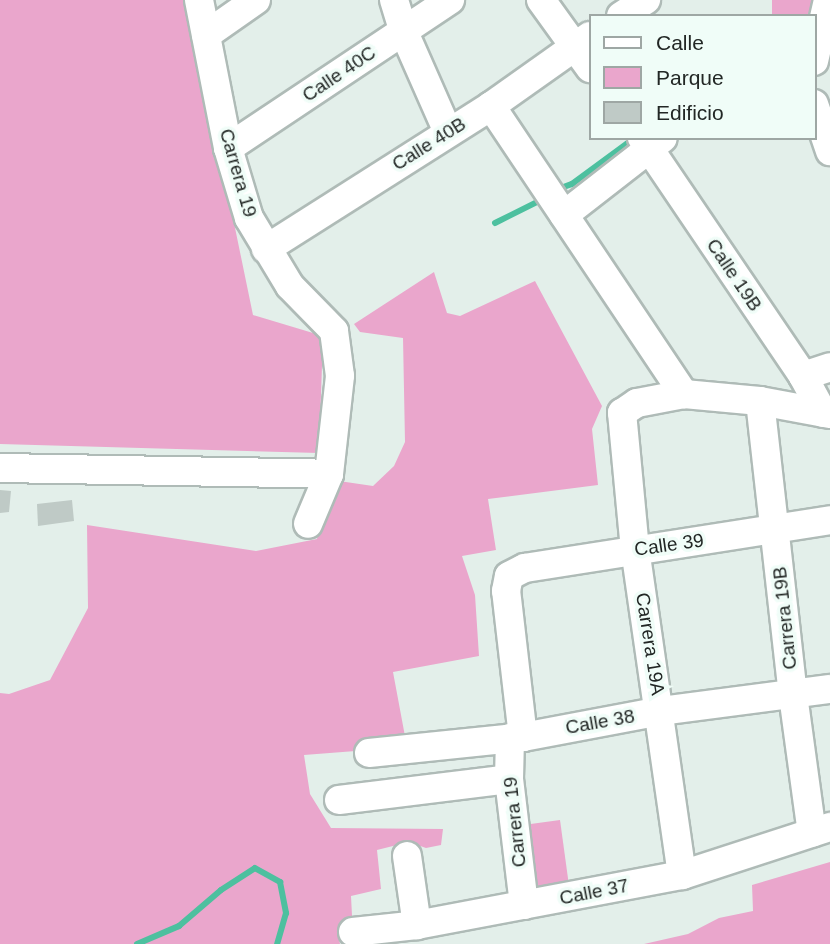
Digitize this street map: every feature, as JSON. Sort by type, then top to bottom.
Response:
[{"type":"street","name":"Carrera 19","points":[[199,0],[228,148],[249,218],[290,286],[334,331],[340,376],[329,474],[309,524]]},
{"type":"street","points":[[206,34],[256,0]]},
{"type":"street","points":[[394,0],[403,30],[448,132]]},
{"type":"street","name":"Calle 40C","points":[[228,148],[450,0]]},
{"type":"street","points":[[541,0],[585,50]]},
{"type":"street","points":[[624,14],[646,0]]},
{"type":"street","points":[[816,52],[828,0]]},
{"type":"street","name":"Calle 40B","points":[[266,249],[448,132],[585,50]]},
{"type":"street","points":[[491,106],[684,394],[760,401],[826,414]]},
{"type":"street","points":[[816,110],[830,151]]},
{"type":"street","points":[[564,215],[651,141]]},
{"type":"street","name":"Calle 19B","points":[[651,141],[826,414]]},
{"type":"street","points":[[803,376],[830,368]]},
{"type":"street","name":"Carrera 19A","points":[[682,875],[635,550],[622,413],[637,403],[684,394]]},
{"type":"street","name":"Carrera 19B","points":[[760,401],[793,695],[821,830]]},
{"type":"street","points":[[0,468],[329,474]]},
{"type":"street","name":"Calle 39","points":[[509,576],[524,568],[830,520]]},
{"type":"street","name":"Carrera 19","points":[[509,576],[506,591],[516,738],[509,779],[524,905]]},
{"type":"street","name":"Calle 38","points":[[369,752],[516,738],[660,711],[830,689]]},
{"type":"street","points":[[338,800],[509,779]]},
{"type":"street","name":"Calle 37","points":[[353,932],[416,925],[682,875],[821,830]]},
{"type":"street","points":[[407,856],[416,925]]},
{"type":"green space","points":[[0,0],[188,0],[253,315],[323,336],[319,453],[0,444]]},
{"type":"green space","points":[[772,0],[815,0],[808,14],[772,14]]},
{"type":"green space","points":[[434,272],[447,313],[460,316],[535,281],[602,406],[592,429],[598,485],[488,499],[496,550],[462,556],[475,595],[479,656],[393,672],[407,747],[304,755],[310,794],[331,828],[443,829],[441,845],[426,848],[409,842],[377,850],[381,889],[351,896],[353,935],[339,939],[340,944],[0,944],[0,693],[9,694],[50,680],[88,608],[87,525],[256,551],[317,539],[328,490],[339,481],[373,486],[394,466],[405,442],[403,338],[360,332],[354,324]]},
{"type":"green space","points":[[560,820],[570,893],[521,901],[516,826]]},
{"type":"green space","points":[[830,862],[830,944],[644,944],[688,934],[719,918],[753,911],[752,885]]},
{"type":"building","points":[[0,490],[11,491],[9,512],[0,513]]},
{"type":"building","points":[[72,500],[74,521],[38,526],[37,504]]},
{"type":"waterway","points":[[558,189],[572,184],[629,142]]},
{"type":"waterway","points":[[495,223],[543,199]]},
{"type":"waterway","points":[[137,944],[179,926],[221,890],[255,868],[280,882],[286,913],[277,944]]}]
